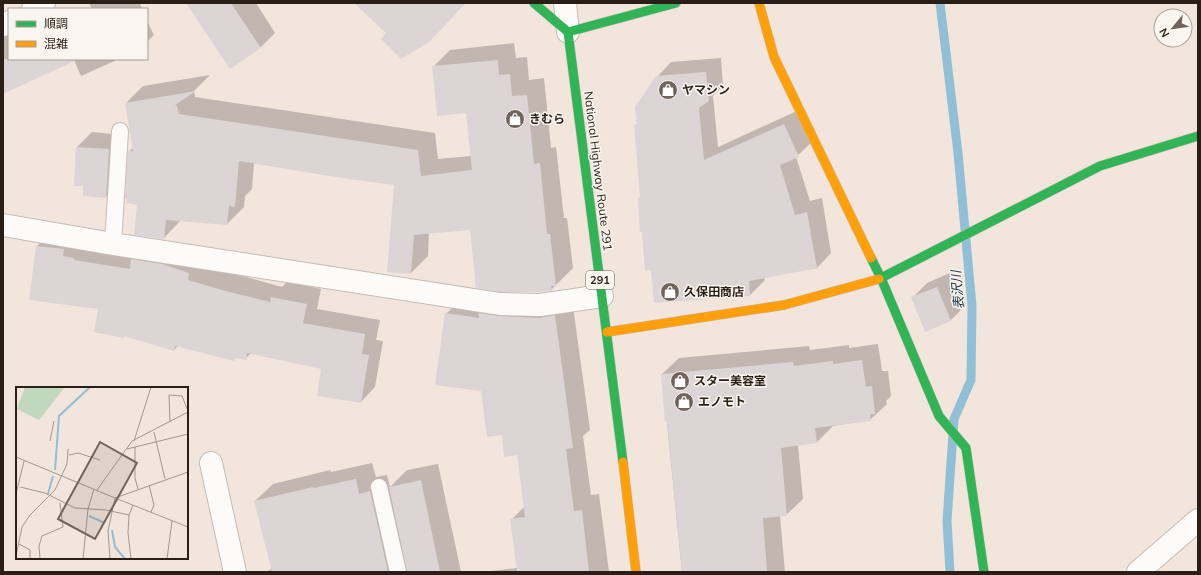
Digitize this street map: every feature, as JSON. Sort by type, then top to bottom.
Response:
[{"type":"main road","points":[[534,3],[568,32],[676,3]]},
{"type":"main road","points":[[759,3],[774,57],[881,278],[939,416],[966,448],[984,572]]},
{"type":"main road","name":"National Highway Route 291","points":[[568,32],[607,332],[636,572]]},
{"type":"main road","points":[[607,332],[784,305],[881,278],[1100,166],[1198,136]]},
{"type":"street","points":[[35,8],[44,3]]},
{"type":"street","points":[[565,3],[568,32]]},
{"type":"street","points":[[3,225],[113,244],[500,304],[540,305],[602,296]]},
{"type":"street","points":[[211,463],[235,572]]},
{"type":"street","points":[[1138,572],[1198,520]]},
{"type":"lane","points":[[113,244],[120,131]]},
{"type":"lane","points":[[379,487],[398,572]]},
{"type":"building","points":[[186,3],[231,3],[261,48],[230,69]]},
{"type":"building","points":[[354,3],[466,3],[429,42],[401,59],[381,39],[386,33]]},
{"type":"building","points":[[3,59],[77,60],[3,94]]},
{"type":"building","points":[[498,60],[499,75],[510,74],[512,96],[527,95],[534,164],[540,163],[547,234],[550,234],[556,286],[551,286],[552,291],[501,292],[476,288],[470,230],[414,235],[411,274],[387,272],[394,185],[239,161],[235,207],[229,206],[227,225],[166,220],[164,239],[134,235],[137,205],[126,203],[127,199],[125,199],[128,151],[133,151],[125,103],[196,91],[175,105],[177,106],[179,114],[418,150],[421,176],[472,170],[466,113],[437,116],[432,66]]},
{"type":"building","points":[[706,72],[709,101],[699,108],[704,160],[784,124],[799,157],[780,165],[795,215],[807,212],[817,268],[749,281],[750,296],[654,303],[651,270],[645,271],[642,232],[640,232],[638,198],[640,198],[634,125],[637,125],[635,107],[656,76]]},
{"type":"building","points":[[76,147],[109,149],[106,198],[83,196],[83,186],[74,186]]},
{"type":"building","points":[[36,246],[64,249],[63,256],[74,258],[74,260],[130,269],[131,259],[162,264],[189,273],[188,280],[222,290],[270,302],[271,297],[307,304],[303,323],[365,334],[362,354],[369,355],[361,403],[317,396],[321,369],[247,353],[246,360],[235,358],[234,361],[175,346],[174,351],[124,336],[124,338],[94,332],[98,309],[29,300]]},
{"type":"building","points":[[937,287],[951,321],[925,332],[911,297]]},
{"type":"building","points":[[445,313],[479,318],[478,313],[500,316],[540,318],[555,315],[573,448],[566,449],[574,511],[582,510],[589,572],[517,572],[510,519],[525,517],[517,455],[504,457],[502,435],[487,437],[481,391],[435,385]]},
{"type":"building","points":[[862,360],[866,387],[872,386],[875,414],[870,414],[871,421],[815,428],[817,443],[781,448],[787,516],[763,518],[767,572],[682,572],[661,374],[793,362],[794,366],[833,361],[833,364]]},
{"type":"building","points":[[356,479],[359,494],[370,491],[388,572],[272,572],[254,501],[313,487]]},
{"type":"building","points":[[421,480],[440,572],[407,572],[389,487]]},
{"type":"waterway","name":"表沢川","points":[[940,3],[958,153],[972,306],[971,380],[954,419],[947,521],[950,572]]},
{"type":"traffic: fast","points":[[534,3],[568,32],[623,462]]},
{"type":"traffic: fast","points":[[568,32],[676,3]]},
{"type":"traffic: fast","points":[[879,279],[1100,166],[1198,136]]},
{"type":"traffic: fast","points":[[871,258],[881,278],[939,416],[966,448],[984,572]]},
{"type":"traffic: slow","points":[[759,3],[774,57],[871,258]]},
{"type":"traffic: slow","points":[[607,332],[784,305],[879,279]]},
{"type":"traffic: slow","points":[[623,462],[636,572]]},
{"type":"place","name":"ヤマシン","points":[[668,90]]},
{"type":"place","name":"きむら","points":[[515,119]]},
{"type":"place","name":"久保田商店","points":[[670,292]]},
{"type":"place","name":"スター美容室","points":[[680,381]]},
{"type":"place","name":"エノモト","points":[[684,402]]}]
